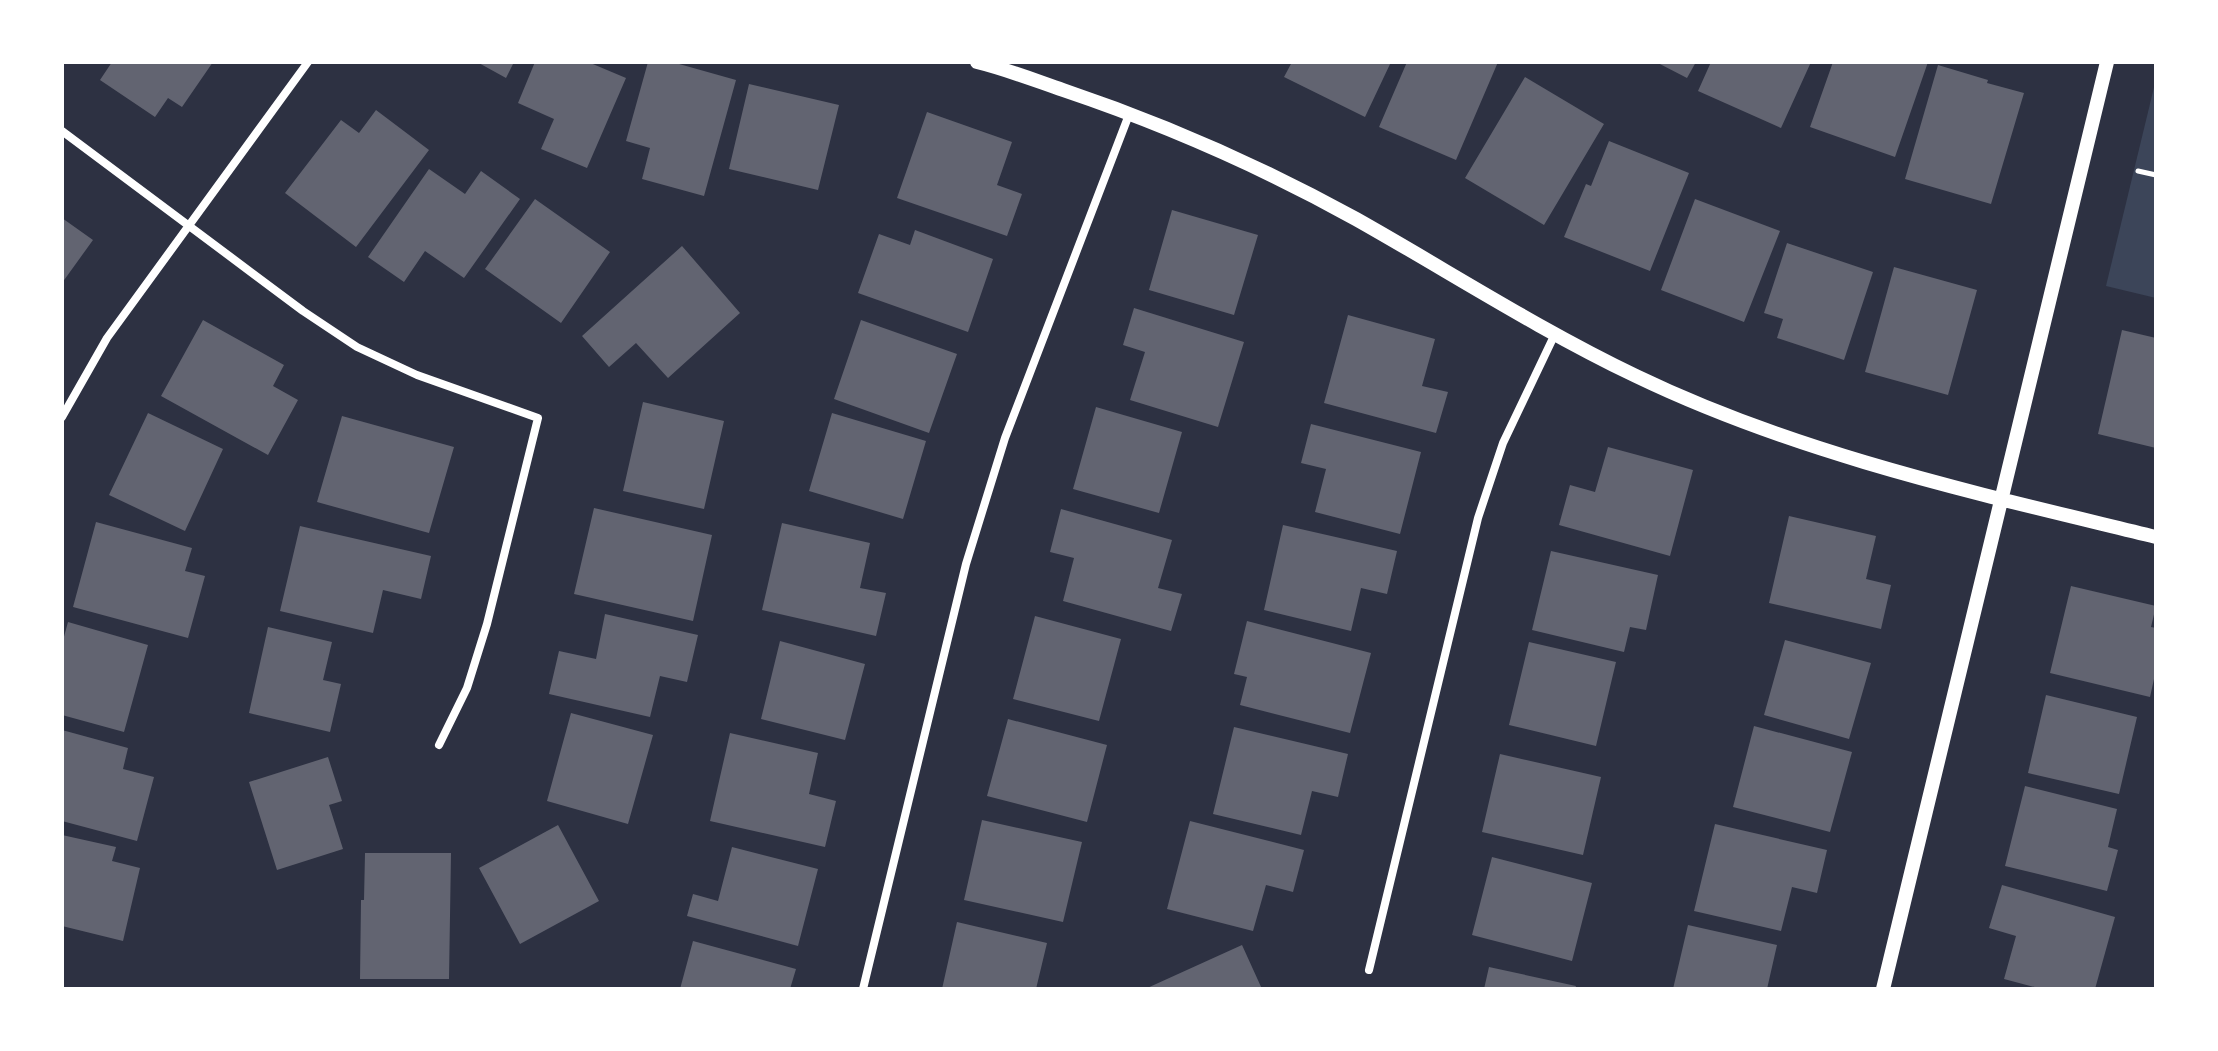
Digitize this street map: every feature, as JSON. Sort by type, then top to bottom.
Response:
[{"type":"street","points":[[62,417],[107,338],[308,62]]},
{"type":"street","points":[[977,62],[1130,112],[1248,163],[1355,219],[1554,336],[1639,378],[1750,425],[1866,463],[2156,537]]},
{"type":"street","points":[[1883,989],[2107,62]]},
{"type":"street","points":[[863,989],[966,564],[1005,438],[1130,112]]},
{"type":"street","points":[[62,131],[303,311],[357,347],[417,375],[538,418],[487,624],[467,688],[439,745]]},
{"type":"street","points":[[1369,970],[1478,518],[1503,443],[1554,336]]},
{"type":"path","points":[[2138,171],[2156,175]]},
{"type":"shaded area","points":[[2156,79],[2156,298],[2106,286]]},
{"type":"building","points":[[112,62],[213,62],[182,107],[168,98],[155,117],[100,80]]},
{"type":"building","points":[[477,62],[514,62],[506,78]]},
{"type":"building","points":[[535,62],[588,62],[626,78],[587,168],[541,149],[554,119],[518,103]]},
{"type":"building","points":[[648,62],[672,62],[736,80],[704,196],[642,179],[650,148],[626,141]]},
{"type":"building","points":[[1292,62],[1391,62],[1365,117],[1284,77]]},
{"type":"building","points":[[1407,62],[1498,62],[1456,160],[1379,127]]},
{"type":"building","points":[[1656,62],[1696,62],[1687,78]]},
{"type":"building","points":[[1711,62],[1811,62],[1781,128],[1698,91]]},
{"type":"building","points":[[1833,62],[1928,62],[1895,157],[1810,127]]},
{"type":"building","points":[[1938,65],[2024,93],[1991,204],[1905,179]]},
{"type":"building","points":[[1525,77],[1604,124],[1544,225],[1465,178]]},
{"type":"building","points":[[749,84],[839,105],[818,190],[729,169]]},
{"type":"building","points":[[376,110],[429,150],[356,247],[285,193],[341,120],[359,133]]},
{"type":"building","points":[[927,112],[1012,142],[997,185],[1022,194],[1007,236],[897,198]]},
{"type":"building","points":[[1609,141],[1689,173],[1650,271],[1564,237],[1586,184],[1591,186]]},
{"type":"building","points":[[429,169],[465,194],[481,171],[520,199],[464,278],[425,251],[404,282],[368,257]]},
{"type":"building","points":[[535,199],[610,252],[561,323],[485,269]]},
{"type":"building","points":[[1695,199],[1780,231],[1744,322],[1661,290]]},
{"type":"building","points":[[1172,210],[1258,235],[1234,315],[1149,290]]},
{"type":"building","points":[[62,218],[93,240],[62,283]]},
{"type":"building","points":[[915,230],[993,259],[968,332],[858,293],[879,234],[910,245]]},
{"type":"building","points":[[1787,243],[1873,272],[1844,360],[1777,338],[1783,319],[1764,313]]},
{"type":"building","points":[[682,246],[740,313],[668,378],[636,343],[609,367],[582,336]]},
{"type":"building","points":[[1894,267],[1977,290],[1948,395],[1865,372]]},
{"type":"building","points":[[1134,308],[1244,342],[1218,427],[1130,400],[1145,352],[1123,345]]},
{"type":"building","points":[[1348,315],[1435,339],[1422,386],[1448,392],[1436,433],[1324,403]]},
{"type":"building","points":[[203,320],[284,365],[273,386],[298,400],[268,455],[161,396]]},
{"type":"building","points":[[861,320],[957,354],[929,433],[834,399]]},
{"type":"building","points":[[2122,330],[2156,338],[2156,448],[2098,434]]},
{"type":"building","points":[[643,402],[724,421],[704,509],[623,491]]},
{"type":"building","points":[[1096,407],[1182,432],[1159,513],[1073,489]]},
{"type":"building","points":[[148,413],[223,449],[185,531],[109,495]]},
{"type":"building","points":[[832,413],[926,441],[903,519],[809,491]]},
{"type":"building","points":[[342,416],[454,447],[429,533],[317,502]]},
{"type":"building","points":[[1311,424],[1421,452],[1400,534],[1315,512],[1326,469],[1301,463]]},
{"type":"building","points":[[1608,447],[1693,470],[1670,556],[1559,525],[1570,485],[1595,492]]},
{"type":"building","points":[[594,508],[712,535],[693,621],[574,594]]},
{"type":"building","points":[[1061,509],[1172,540],[1158,588],[1182,594],[1171,631],[1063,601],[1074,558],[1050,552]]},
{"type":"building","points":[[1789,516],[1876,536],[1866,579],[1891,585],[1881,629],[1769,603]]},
{"type":"building","points":[[96,522],[192,548],[185,571],[205,576],[188,638],[73,607]]},
{"type":"building","points":[[782,523],[870,543],[860,588],[886,593],[876,636],[762,610]]},
{"type":"building","points":[[1283,525],[1397,551],[1387,594],[1361,588],[1351,631],[1264,610]]},
{"type":"building","points":[[300,526],[431,556],[421,599],[383,590],[373,633],[280,611]]},
{"type":"building","points":[[1551,551],[1658,575],[1646,630],[1630,627],[1624,652],[1532,630]]},
{"type":"building","points":[[2071,586],[2156,606],[2151,627],[2156,628],[2156,670],[2150,697],[2050,673]]},
{"type":"building","points":[[605,614],[698,635],[687,682],[660,676],[650,717],[549,694],[559,651],[596,659]]},
{"type":"building","points":[[1035,616],[1121,639],[1099,721],[1013,699]]},
{"type":"building","points":[[1247,621],[1371,653],[1350,733],[1240,705],[1247,677],[1234,674]]},
{"type":"building","points":[[68,622],[148,645],[124,732],[62,715],[62,644]]},
{"type":"building","points":[[268,627],[332,642],[323,680],[341,684],[330,732],[249,713]]},
{"type":"building","points":[[1785,640],[1871,663],[1849,739],[1764,715]]},
{"type":"building","points":[[780,641],[865,664],[845,740],[761,719]]},
{"type":"building","points":[[1529,642],[1616,662],[1596,746],[1509,725]]},
{"type":"building","points":[[2046,695],[2137,717],[2119,794],[2028,773]]},
{"type":"building","points":[[571,713],[653,735],[628,824],[547,801]]},
{"type":"building","points":[[1008,719],[1107,745],[1087,822],[987,796]]},
{"type":"building","points":[[1754,726],[1852,752],[1830,832],[1733,807]]},
{"type":"building","points":[[1234,727],[1348,754],[1338,797],[1312,791],[1301,835],[1213,814]]},
{"type":"building","points":[[62,730],[128,748],[123,769],[154,777],[137,841],[62,821]]},
{"type":"building","points":[[730,733],[818,753],[809,794],[836,801],[825,847],[710,821]]},
{"type":"building","points":[[1500,754],[1601,777],[1583,855],[1482,832]]},
{"type":"building","points":[[328,757],[342,801],[329,805],[343,849],[277,870],[249,782]]},
{"type":"building","points":[[2025,786],[2117,809],[2108,847],[2118,850],[2107,891],[2005,866]]},
{"type":"building","points":[[982,820],[1082,842],[1063,922],[964,900]]},
{"type":"building","points":[[1190,821],[1304,850],[1293,892],[1266,885],[1253,931],[1167,909]]},
{"type":"building","points":[[1715,824],[1827,850],[1817,893],[1792,887],[1781,931],[1694,911]]},
{"type":"building","points":[[558,825],[599,901],[520,944],[479,868]]},
{"type":"building","points":[[62,835],[116,847],[112,861],[140,868],[123,941],[62,926]]},
{"type":"building","points":[[732,847],[818,869],[798,946],[687,916],[693,894],[718,901]]},
{"type":"building","points":[[365,853],[451,853],[449,979],[360,979]]},
{"type":"building","points":[[1492,857],[1592,883],[1572,961],[1472,935]]},
{"type":"building","points":[[2002,885],[2115,917],[2095,989],[2042,989],[2004,979],[2016,936],[1989,928]]},
{"type":"building","points":[[957,922],[1047,943],[1036,989],[942,989]]},
{"type":"building","points":[[1688,925],[1777,945],[1767,989],[1673,989]]},
{"type":"building","points":[[693,941],[796,969],[790,989],[680,989]]},
{"type":"building","points":[[1242,945],[1262,989],[1145,989]]},
{"type":"building","points":[[1489,967],[1576,986],[1575,989],[1484,989]]}]
